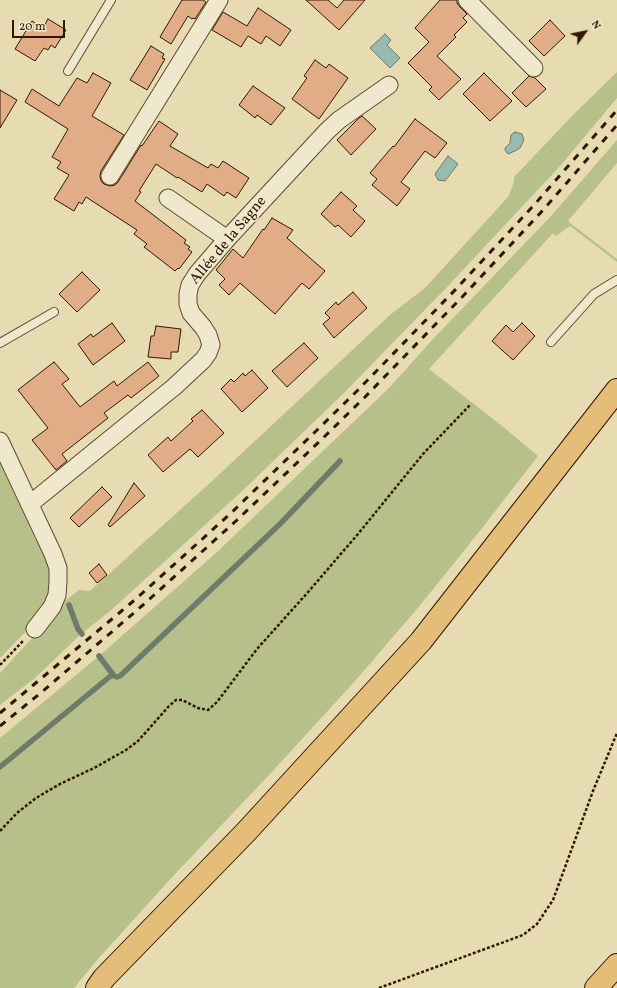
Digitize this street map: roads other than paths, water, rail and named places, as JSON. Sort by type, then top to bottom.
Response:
[{"type":"main road","points":[[97,988],[104,978],[246,832],[421,641],[617,390]]},
{"type":"main road","points":[[596,988],[617,965]]},
{"type":"street","points":[[110,176],[219,0]]},
{"type":"street","points":[[467,0],[534,68]]},
{"type":"street","name":"Allée de la Sagne","points":[[30,504],[174,388],[204,360],[210,345],[208,335],[191,312],[188,304],[190,285],[227,239],[327,131],[339,120],[389,85]]},
{"type":"street","points":[[168,198],[227,239]]},
{"type":"street","points":[[0,441],[53,554],[58,568],[57,595],[52,607],[34,629]]},
{"type":"lane","points":[[68,71],[111,0]]},
{"type":"lane","points":[[551,342],[594,294],[617,280]]},
{"type":"lane","points":[[0,342],[54,312]]},
{"type":"water","points":[[385,34],[391,40],[387,45],[400,58],[390,68],[370,48]]},
{"type":"water","points":[[515,132],[522,134],[524,140],[520,148],[508,154],[505,148],[510,143],[511,135]]},
{"type":"water","points":[[448,156],[458,164],[445,181],[438,180],[435,174]]},
{"type":"waterway","points":[[99,656],[114,676],[120,676],[281,523],[340,461]]},
{"type":"waterway","points":[[69,605],[78,629],[82,634]]},
{"type":"waterway","points":[[0,767],[113,674]]},
{"type":"railway","points":[[0,713],[137,598],[231,513],[358,390],[456,289],[535,204],[617,110]]},
{"type":"railway","points":[[0,726],[143,605],[237,520],[322,439],[464,295],[544,209],[617,125]]}]
